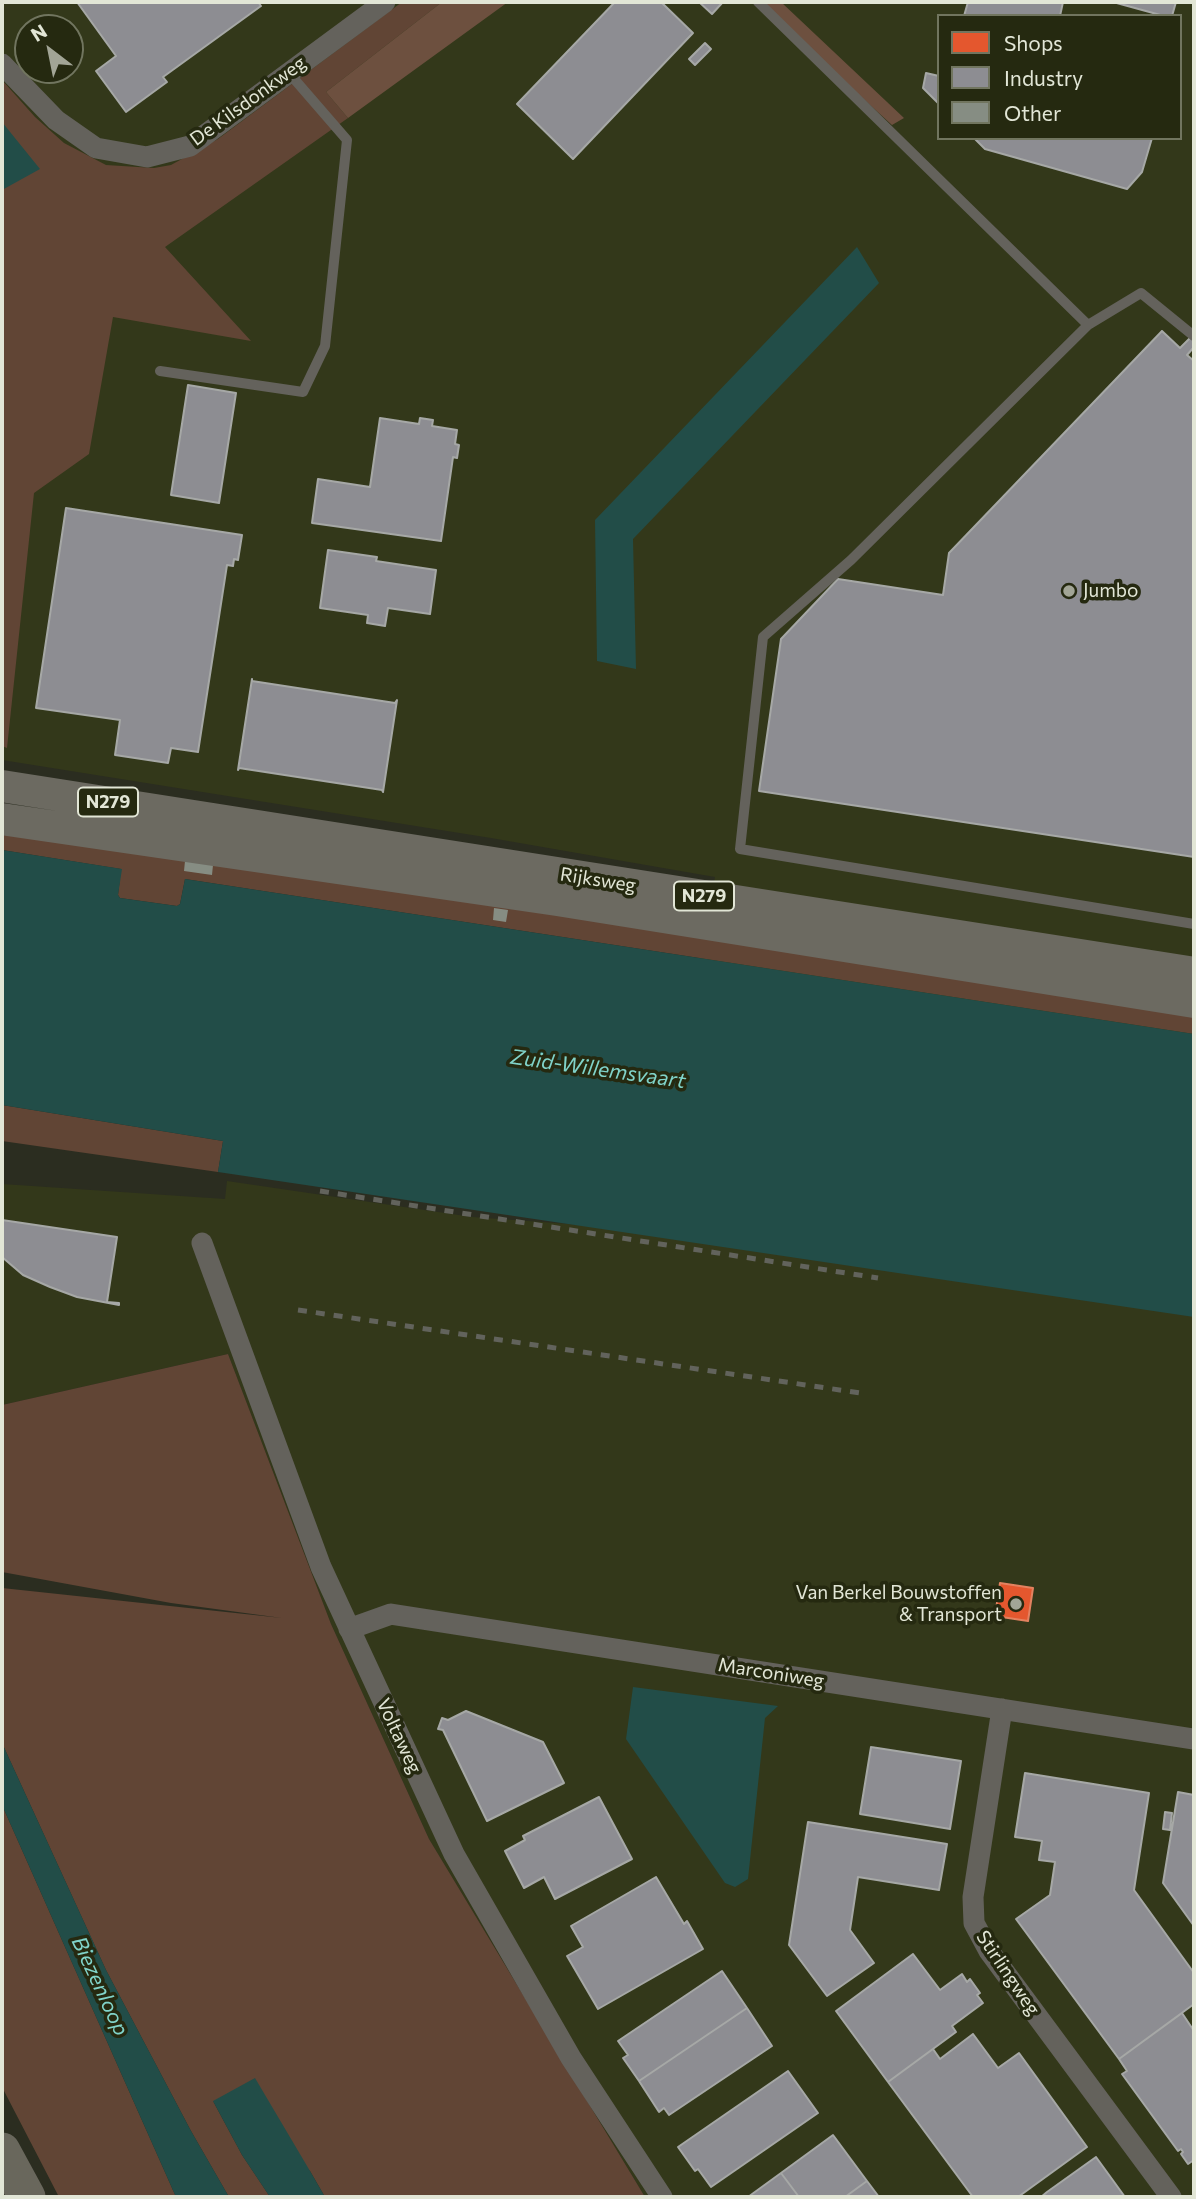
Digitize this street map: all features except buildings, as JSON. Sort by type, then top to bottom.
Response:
[{"type":"highway","points":[[2,2151],[27,2197]]},
{"type":"main road","name":"Rijksweg","points":[[2,786],[1194,972]]},
{"type":"main road","name":"Rijksweg","points":[[2,819],[557,900],[1194,1002]]},
{"type":"street","name":"De Kilsdonkweg","points":[[2,64],[55,120],[96,148],[147,156],[190,146],[385,2]]},
{"type":"street","name":"Voltaweg","points":[[202,1243],[321,1567],[454,1854],[571,2058],[662,2197]]},
{"type":"street","name":"Marconiweg","points":[[349,1629],[391,1614],[1194,1739]]},
{"type":"street","name":"Stirlingweg","points":[[1002,1709],[973,1897],[974,1923],[989,1951],[1171,2197]]},
{"type":"lane","points":[[758,2],[1088,325]]},
{"type":"lane","points":[[160,371],[303,392],[325,346],[347,141],[289,73]]},
{"type":"lane","points":[[1194,336],[1141,293],[1088,325],[851,560],[763,637],[740,849],[1194,924]]},
{"type":"shaded area","points":[[2,2],[1194,2],[1194,2197],[645,2197],[429,1839],[331,1624],[228,1354],[2,1405],[2,1184],[225,1199],[227,1181],[472,1217],[751,1237],[699,967],[715,877],[491,838],[2,760],[2,692],[30,489],[2,92]]},
{"type":"shaded area","points":[[402,2],[442,2],[326,92],[348,118],[165,247],[251,341],[113,317],[89,454],[34,493],[7,748],[2,746],[2,80],[35,117],[64,143],[106,165],[154,168],[171,165],[218,139]]},
{"type":"shaded area","points":[[442,2],[508,2],[348,118],[326,92]]},
{"type":"shaded area","points":[[757,2],[781,2],[904,118],[892,125]]},
{"type":"shaded area","points":[[2,833],[613,921],[1194,1012],[1194,1034],[185,879],[180,904],[177,906],[120,898],[118,895],[121,869],[2,850]]},
{"type":"shaded area","points":[[2,1105],[223,1141],[218,1172],[2,1141]]},
{"type":"shaded area","points":[[228,1354],[331,1624],[429,1839],[645,2197],[325,2197],[310,2171],[213,2101],[242,2155],[270,2197],[229,2197],[106,1970],[2,1743],[2,1588],[282,1618],[171,1603],[2,1572],[2,1405]]},
{"type":"shaded area","points":[[2,1805],[176,2197],[59,2197],[2,2087]]},
{"type":"water","points":[[2,122],[40,169],[2,190]]},
{"type":"water","points":[[857,247],[879,283],[633,539],[636,669],[597,661],[595,520]]},
{"type":"water","name":"Zuid-Willemsvaart","points":[[2,850],[122,869],[118,895],[120,898],[177,906],[180,904],[185,879],[1194,1034],[1194,1317],[218,1172],[223,1141],[2,1105]]},
{"type":"water","points":[[633,1687],[778,1706],[765,1718],[748,1879],[735,1887],[725,1883],[626,1739]]},
{"type":"water","name":"Biezenloop","points":[[2,1743],[106,1970],[229,2197],[176,2197],[2,1805]]},
{"type":"water","points":[[255,2078],[325,2197],[270,2197],[242,2155],[213,2101]]},
{"type":"railway","points":[[320,1191],[878,1278]]},
{"type":"railway","points":[[298,1310],[860,1393]]},
{"type":"place","name":"Jumbo","points":[[1069,591]]},
{"type":"place","name":"Van Berkel Bouwstoffen & Transport","points":[[1016,1604]]}]
